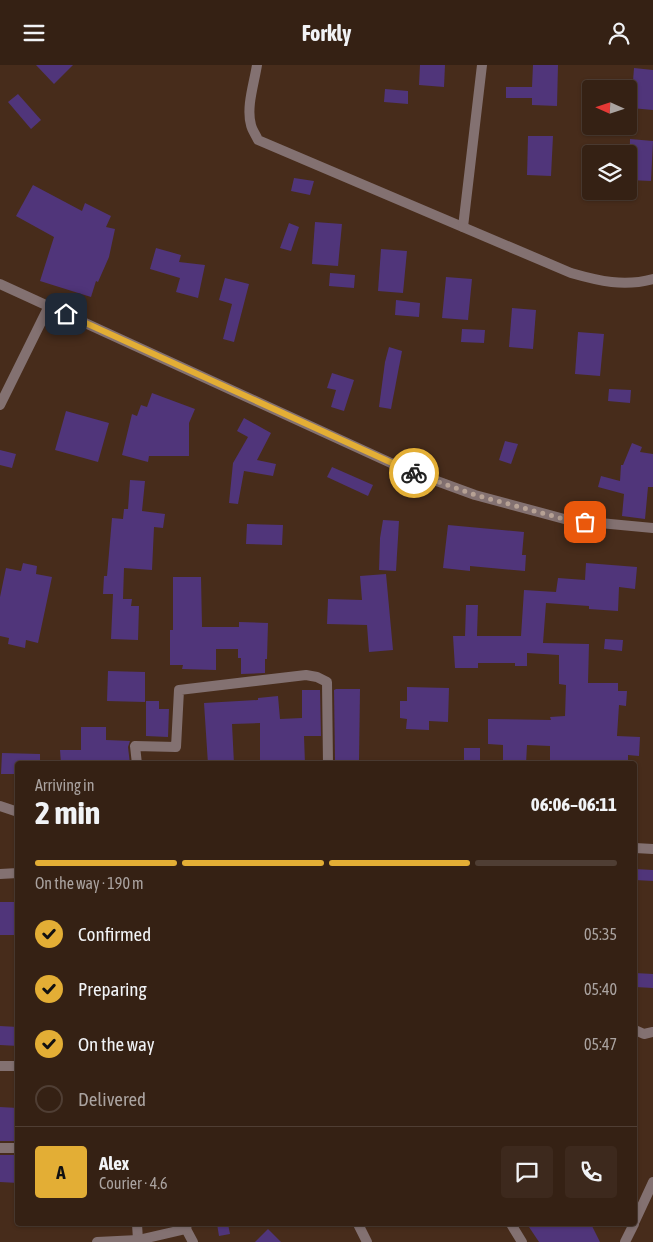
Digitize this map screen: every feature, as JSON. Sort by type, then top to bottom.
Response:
[{"type":"street","points":[[257,65],[250,105],[250,118],[251,127],[258,140],[571,273],[606,283],[642,283],[653,279]]},
{"type":"street","points":[[463,227],[482,65]]},
{"type":"street","points":[[0,284],[404,469],[475,495],[568,520],[653,528]]},
{"type":"street","points":[[0,405],[49,306]]},
{"type":"street","points":[[136,761],[136,746],[176,747],[179,690],[306,675],[317,677],[327,682],[328,761]]},
{"type":"street","points":[[0,806],[15,811]]},
{"type":"street","points":[[637,849],[653,849]]},
{"type":"street","points":[[0,874],[15,873]]},
{"type":"street","points":[[637,1031],[644,1034],[653,1032]]},
{"type":"street","points":[[0,1066],[15,1066]]},
{"type":"street","points":[[0,1148],[15,1148]]},
{"type":"street","points":[[637,1216],[653,1183]]},
{"type":"street","points":[[137,1226],[138,1240]]},
{"type":"street","points":[[359,1226],[367,1242]]},
{"type":"street","points":[[512,1226],[522,1242]]},
{"type":"street","points":[[625,1242],[632,1226]]},
{"type":"street","points":[[97,1242],[138,1240],[186,1227],[193,1242]]},
{"type":"building","points":[[36,65],[73,65],[54,84]]},
{"type":"building","points":[[420,65],[445,65],[444,87],[419,85]]},
{"type":"building","points":[[533,65],[558,65],[557,106],[532,105],[532,98],[506,98],[506,87],[532,87]]},
{"type":"building","points":[[634,68],[653,70],[653,110],[638,109],[638,80],[633,80]]},
{"type":"building","points":[[385,89],[408,91],[408,104],[384,102]]},
{"type":"building","points":[[18,94],[41,120],[31,129],[8,102]]},
{"type":"building","points":[[528,136],[553,136],[551,176],[527,175]]},
{"type":"building","points":[[630,139],[653,141],[651,181],[637,180],[637,145],[630,145]]},
{"type":"building","points":[[294,178],[314,181],[310,195],[291,191]]},
{"type":"building","points":[[33,185],[82,211],[85,203],[111,216],[106,227],[115,229],[109,257],[98,282],[96,281],[91,297],[40,281],[54,237],[16,216]]},
{"type":"building","points":[[315,222],[342,224],[338,266],[312,264]]},
{"type":"building","points":[[289,223],[299,227],[291,251],[280,248]]},
{"type":"building","points":[[156,248],[181,255],[179,262],[205,265],[198,298],[176,292],[180,278],[150,269]]},
{"type":"building","points":[[381,249],[407,251],[403,293],[378,291]]},
{"type":"building","points":[[330,273],[355,275],[354,288],[329,286]]},
{"type":"building","points":[[446,277],[472,279],[468,320],[442,318]]},
{"type":"building","points":[[225,278],[249,284],[234,342],[223,339],[232,304],[219,300]]},
{"type":"building","points":[[396,300],[420,303],[419,317],[395,315]]},
{"type":"building","points":[[512,308],[536,310],[533,349],[509,347]]},
{"type":"building","points":[[462,329],[485,330],[484,343],[461,342]]},
{"type":"building","points":[[578,332],[604,334],[600,376],[575,374]]},
{"type":"building","points":[[389,347],[402,351],[391,409],[379,407]]},
{"type":"building","points":[[332,373],[354,380],[344,411],[331,407],[336,390],[327,388]]},
{"type":"building","points":[[609,389],[631,390],[630,403],[608,401]]},
{"type":"building","points":[[152,393],[195,409],[189,423],[189,456],[149,456],[148,462],[122,455],[132,414],[137,416],[141,405],[147,407]]},
{"type":"building","points":[[66,411],[109,423],[98,462],[55,450]]},
{"type":"building","points":[[244,418],[271,433],[257,460],[276,464],[273,476],[244,471],[238,504],[229,503],[233,463],[248,437],[237,431]]},
{"type":"building","points":[[505,441],[518,444],[511,464],[499,460]]},
{"type":"building","points":[[632,443],[642,447],[640,452],[653,454],[653,487],[648,487],[645,519],[622,516],[624,494],[598,487],[601,476],[620,481],[621,465],[623,465]]},
{"type":"building","points":[[0,450],[16,454],[12,468],[0,465]]},
{"type":"building","points":[[332,467],[373,485],[368,496],[327,477]]},
{"type":"building","points":[[130,480],[145,481],[142,511],[165,514],[163,528],[154,527],[152,570],[124,568],[123,599],[132,599],[131,606],[139,606],[138,640],[111,639],[113,594],[103,594],[104,576],[107,576],[112,518],[123,519],[124,509],[128,509]]},
{"type":"building","points":[[383,520],[399,521],[396,571],[379,570],[380,538]]},
{"type":"building","points":[[247,524],[283,525],[282,545],[246,544]]},
{"type":"building","points":[[448,525],[524,532],[522,555],[526,555],[525,571],[470,566],[470,571],[443,568]]},
{"type":"building","points":[[23,563],[37,566],[36,574],[52,577],[38,643],[26,640],[25,648],[8,644],[9,638],[0,636],[0,597],[6,568],[21,571]]},
{"type":"building","points":[[586,563],[637,567],[635,589],[619,587],[618,611],[589,609],[589,606],[546,603],[543,643],[589,644],[588,683],[618,683],[618,691],[627,691],[626,706],[619,705],[617,736],[640,737],[639,756],[628,755],[628,761],[550,761],[550,746],[527,745],[526,761],[503,761],[503,745],[488,744],[488,719],[551,720],[550,717],[565,716],[566,685],[559,684],[559,655],[527,653],[527,666],[515,666],[515,663],[478,663],[478,668],[455,668],[453,636],[465,636],[466,605],[478,605],[477,636],[521,636],[524,590],[556,592],[558,578],[585,580]]},
{"type":"building","points":[[386,574],[393,650],[369,652],[367,625],[327,624],[328,599],[362,600],[360,576]]},
{"type":"building","points":[[173,577],[201,577],[202,627],[239,627],[239,622],[268,623],[265,673],[241,674],[241,658],[238,658],[238,649],[216,649],[216,670],[182,669],[183,665],[170,665],[170,630],[173,630]]},
{"type":"building","points":[[605,639],[623,640],[622,651],[604,649]]},
{"type":"building","points":[[108,671],[145,672],[145,702],[107,701]]},
{"type":"building","points":[[407,687],[449,688],[448,722],[429,721],[429,730],[406,729],[407,719],[400,718],[400,701],[407,701]]},
{"type":"building","points":[[360,689],[359,761],[335,760],[334,690]]},
{"type":"building","points":[[302,690],[320,690],[321,736],[304,736],[305,761],[260,761],[260,723],[232,724],[234,761],[208,761],[204,703],[258,700],[258,698],[278,696],[280,719],[302,718]]},
{"type":"building","points":[[146,701],[159,701],[159,709],[169,709],[168,737],[146,736]]},
{"type":"building","points":[[81,727],[106,727],[106,740],[130,741],[128,747],[130,761],[61,761],[60,750],[81,750]]},
{"type":"building","points":[[464,748],[480,748],[480,761],[464,761]]},
{"type":"building","points":[[2,753],[40,754],[40,761],[15,761],[15,774],[1,774]]},
{"type":"building","points":[[637,869],[653,870],[653,881],[637,880]]},
{"type":"building","points":[[0,902],[15,902],[15,935],[0,935]]},
{"type":"building","points":[[637,973],[653,974],[653,988],[637,987]]},
{"type":"building","points":[[0,1026],[15,1027],[15,1046],[0,1045]]},
{"type":"building","points":[[0,1107],[15,1108],[15,1141],[0,1141]]},
{"type":"building","points":[[0,1155],[15,1155],[15,1183],[0,1182]]},
{"type":"building","points":[[217,1226],[228,1226],[230,1234],[219,1236]]},
{"type":"building","points":[[528,1226],[592,1226],[600,1242],[539,1242]]},
{"type":"building","points":[[268,1229],[281,1242],[255,1242]]},
{"type":"way so far","points":[[414,473],[475,495],[568,520],[585,522]]},
{"type":"route","points":[[66,314],[414,473]]}]
